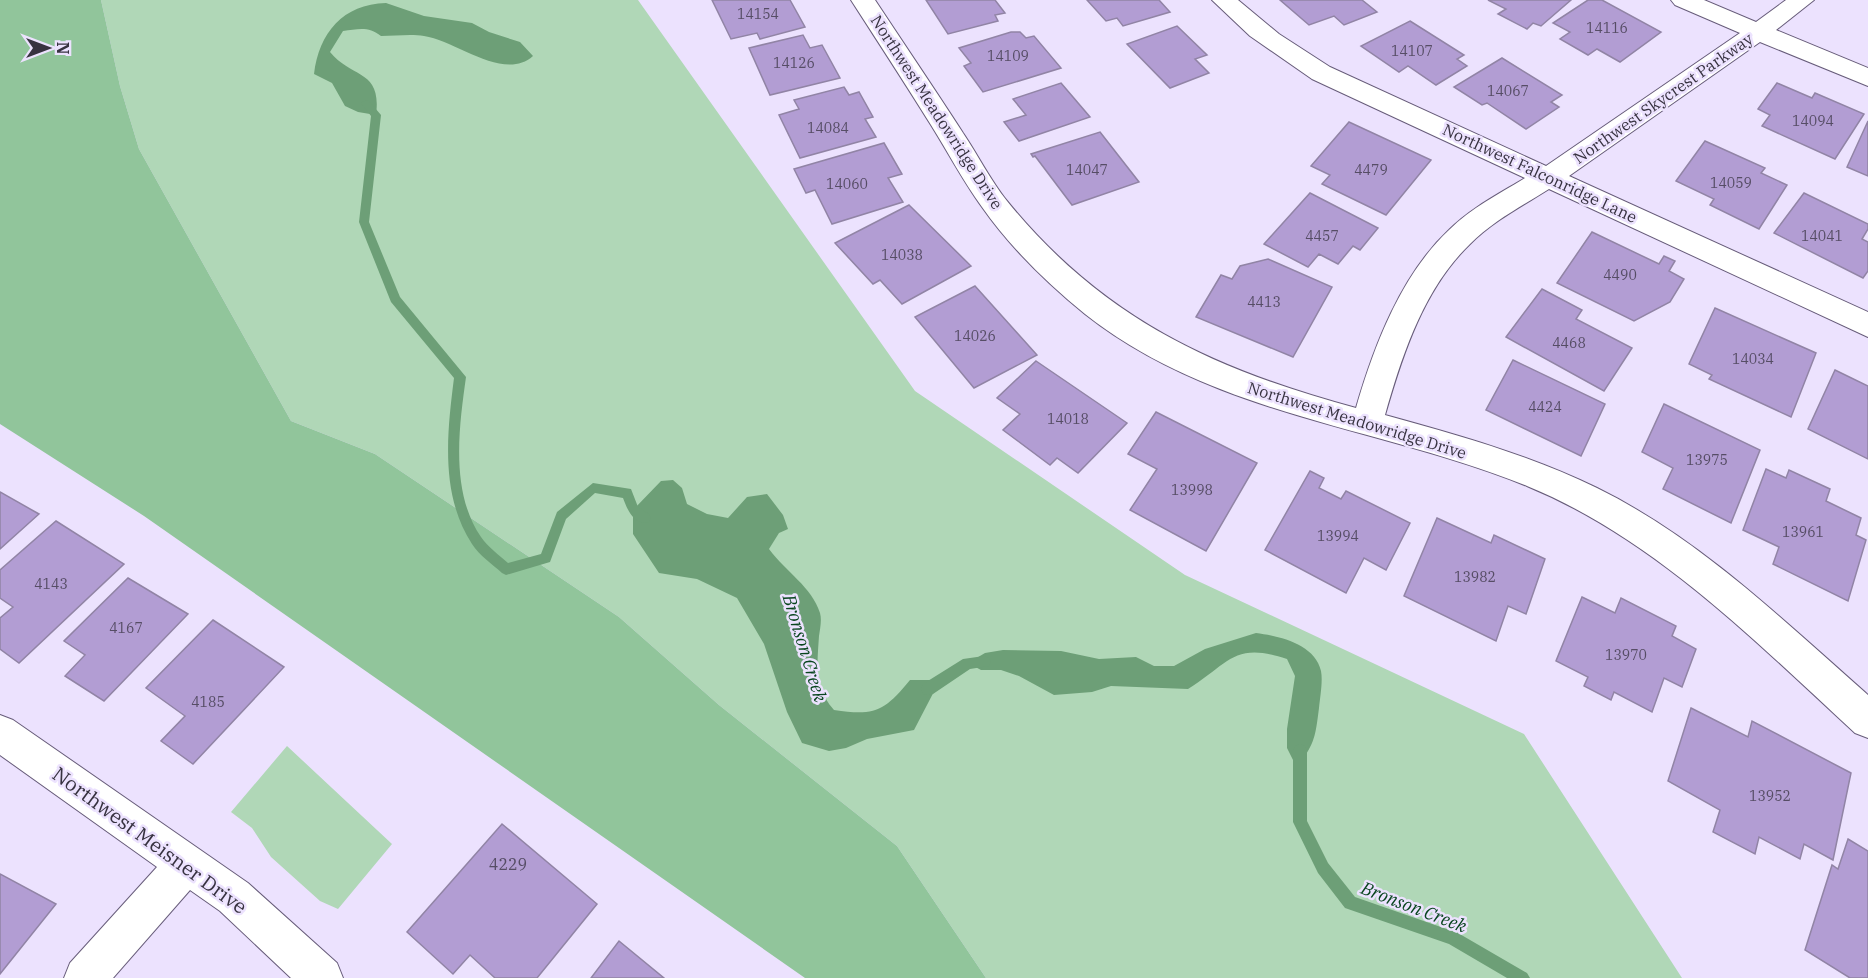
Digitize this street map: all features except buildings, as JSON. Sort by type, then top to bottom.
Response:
[{"type":"street","name":"Northwest Meadowridge Drive","points":[[863,0],[998,208],[1062,278],[1131,332],[1210,374],[1284,401],[1539,477],[1593,502],[1654,539],[1734,600],[1868,720]]},
{"type":"street","name":"Northwest Falconridge Lane","points":[[1224,0],[1241,18],[1322,74],[1549,176],[1868,325]]},
{"type":"street","points":[[1683,0],[1868,78]]},
{"type":"street","name":"Northwest Skycrest Parkway","points":[[1367,424],[1381,373],[1405,320],[1434,268],[1458,238],[1491,211],[1549,176],[1802,0]]},
{"type":"street","name":"Northwest Meisner Drive","points":[[0,733],[234,897],[321,978]]},
{"type":"street","points":[[85,978],[186,864]]},
{"type":"shaded area","points":[[0,0],[101,0],[120,86],[139,149],[291,421],[375,454],[619,617],[719,705],[897,846],[986,978],[805,978],[144,516],[0,424]]},
{"type":"shaded area","points":[[101,0],[638,0],[915,391],[1185,575],[1524,734],[1682,978],[986,978],[897,846],[719,705],[619,617],[375,454],[291,421],[139,149],[120,86]]},
{"type":"shaded area","points":[[287,746],[392,844],[338,909],[320,901],[271,857],[252,828],[231,812]]},
{"type":"water","points":[[386,3],[424,16],[472,23],[489,32],[520,42],[533,56],[521,63],[508,65],[480,58],[437,39],[424,36],[381,36],[363,29],[343,31],[330,52],[370,82],[377,100],[376,115],[358,112],[345,106],[332,83],[314,74],[317,59],[328,34],[346,15],[357,9]]},
{"type":"water","points":[[673,480],[682,488],[687,504],[707,514],[728,518],[747,497],[767,494],[783,515],[788,529],[779,533],[769,549],[805,587],[820,613],[818,676],[823,693],[834,710],[869,712],[893,699],[910,680],[940,680],[914,730],[867,739],[846,748],[829,751],[802,743],[787,712],[764,644],[737,598],[697,579],[659,573],[633,534],[633,510],[661,481]]},
{"type":"water","points":[[1256,633],[1285,639],[1304,648],[1312,654],[1321,671],[1322,680],[1315,734],[1311,746],[1297,768],[1287,748],[1287,729],[1295,676],[1287,659],[1269,654],[1243,654],[1223,664],[1188,689],[1111,686],[1092,692],[1054,695],[1019,676],[1001,670],[981,670],[968,663],[985,653],[1003,650],[1061,651],[1099,659],[1136,657],[1154,666],[1174,666],[1205,649]]},
{"type":"waterway","name":"Bronson Creek","points":[[366,103],[376,115],[364,222],[395,299],[460,377],[454,439],[456,482],[466,522],[476,540],[506,569],[546,558],[561,516],[593,488],[627,493],[633,510],[645,518]]},
{"type":"waterway","name":"Bronson Creek","points":[[928,689],[968,663],[984,662]]},
{"type":"waterway","name":"Bronson Creek","points":[[1300,751],[1300,822],[1323,868],[1350,903],[1453,938],[1522,978]]}]
